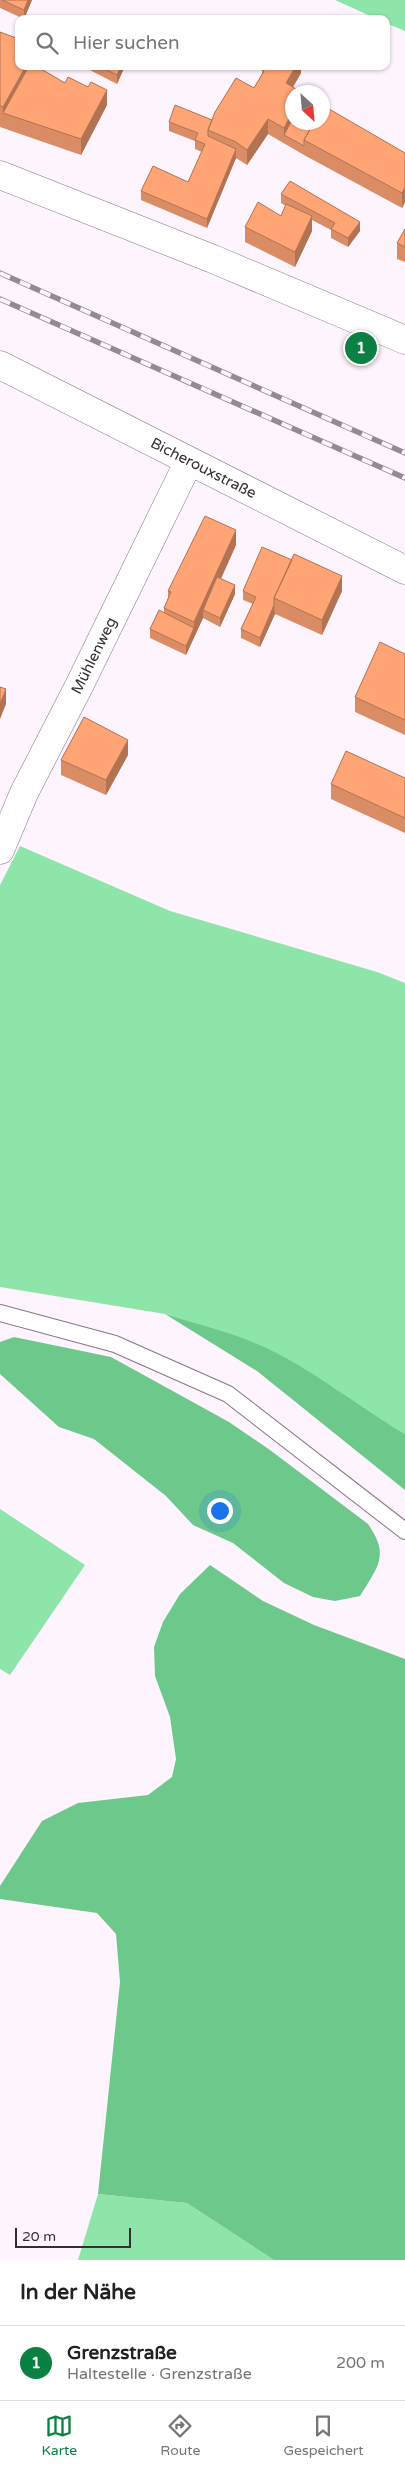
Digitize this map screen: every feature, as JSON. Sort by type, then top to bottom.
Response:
[{"type":"street","points":[[0,175],[213,259],[405,340]]},
{"type":"street","name":"Bicherouxstraße","points":[[0,365],[405,570]]},
{"type":"street","name":"Mühlenweg","points":[[0,850],[24,793],[79,686],[189,461]]},
{"type":"lane","points":[[0,1313],[115,1344],[228,1394],[405,1531]]},
{"type":"green space","points":[[335,0],[405,0],[405,31],[390,25],[390,15],[368,15]]},
{"type":"green space","points":[[20,846],[170,911],[377,972],[405,983],[405,1434],[365,1411],[336,1389],[253,1342],[165,1314],[0,1287],[0,885]]},
{"type":"green space","points":[[165,1314],[232,1334],[273,1351],[312,1373],[405,1434],[405,1490],[257,1371]]},
{"type":"green space","points":[[14,1337],[111,1357],[229,1422],[270,1450],[368,1524],[375,1535],[379,1545],[379,1561],[360,1596],[335,1601],[313,1597],[284,1583],[233,1543],[193,1525],[166,1496],[94,1439],[59,1427],[0,1374],[0,1342]]},
{"type":"green space","points":[[0,1509],[85,1565],[10,1675],[0,1669]]},
{"type":"green space","points":[[210,1565],[263,1601],[314,1625],[405,1659],[405,2260],[274,2260],[187,2203],[98,2194],[120,1982],[116,1934],[97,1913],[0,1899],[0,1886],[42,1821],[78,1803],[148,1795],[172,1777],[176,1759],[170,1717],[155,1676],[154,1647],[163,1622],[180,1594]]},
{"type":"green space","points":[[98,2194],[187,2203],[274,2260],[78,2260]]},
{"type":"building","points":[[2,0],[28,0],[24,10]]},
{"type":"building","points":[[0,32],[15,38],[15,70],[24,70],[3,107],[0,106]]},
{"type":"building","points":[[27,70],[43,70],[65,83],[68,77],[88,87],[91,82],[107,90],[81,139],[3,113]]},
{"type":"building","points":[[107,70],[119,70],[117,75]]},
{"type":"building","points":[[262,70],[294,70],[286,83],[289,85],[285,85],[284,128],[268,119],[247,150],[236,142],[208,130],[215,112],[236,78],[254,88],[264,71]]},
{"type":"building","points":[[175,105],[212,120],[208,136],[236,149],[207,219],[141,191],[153,166],[188,182],[205,144],[195,140],[198,133],[169,122]]},
{"type":"building","points":[[330,109],[405,153],[405,187],[402,193],[304,140],[310,130],[330,130]]},
{"type":"building","points":[[287,130],[310,130],[304,140],[304,146],[284,135]]},
{"type":"building","points":[[290,181],[360,222],[348,238],[331,229],[335,223],[281,194]]},
{"type":"building","points":[[258,202],[281,216],[286,204],[312,216],[295,252],[245,227]]},
{"type":"building","points":[[405,229],[405,247],[397,243]]},
{"type":"building","points":[[205,516],[236,530],[194,622],[164,608],[171,592],[168,591]]},
{"type":"building","points":[[262,547],[292,560],[274,598],[274,605],[260,638],[241,629],[256,597],[243,591]]},
{"type":"building","points":[[294,554],[342,576],[322,620],[274,598]]},
{"type":"building","points":[[217,577],[235,585],[220,618],[203,610]]},
{"type":"building","points":[[159,610],[194,628],[186,646],[150,629]]},
{"type":"building","points":[[380,642],[405,654],[405,720],[355,697]]},
{"type":"building","points":[[0,687],[6,689],[0,704]]},
{"type":"building","points":[[84,717],[128,740],[106,780],[61,760]]},
{"type":"building","points":[[346,751],[405,778],[405,818],[331,784]]},
{"type":"railway","points":[[0,273],[405,453]]},
{"type":"railway","points":[[0,299],[405,478]]},
{"type":"place","name":"Grenzstraße","points":[[361,348]]}]
